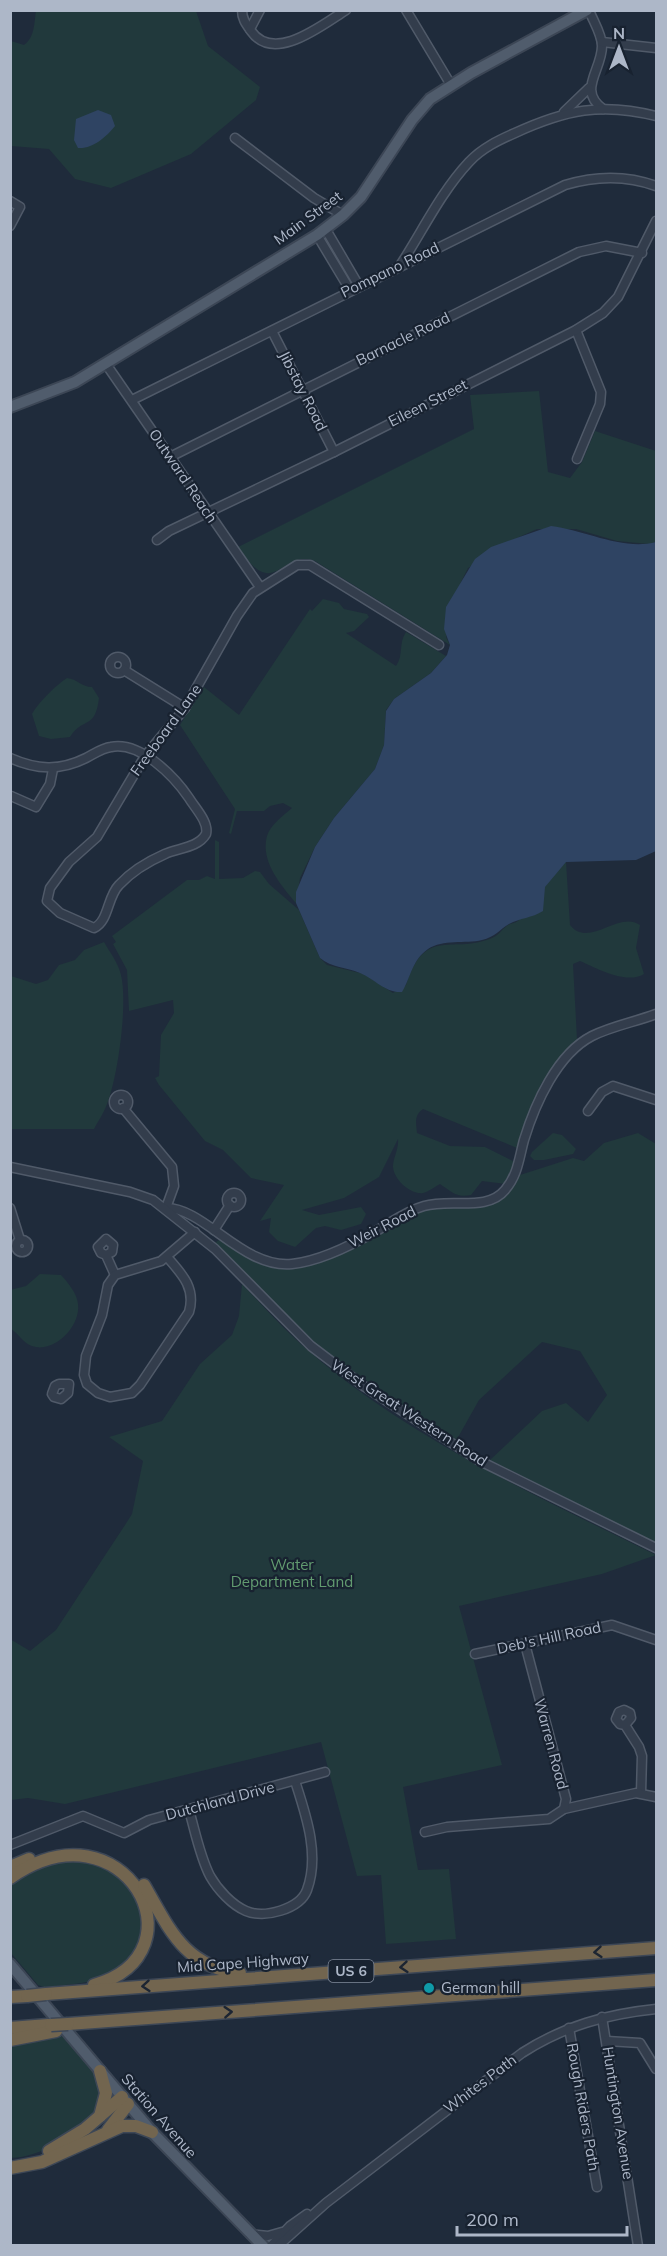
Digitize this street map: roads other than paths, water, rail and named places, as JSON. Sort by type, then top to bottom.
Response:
[{"type":"highway","points":[[10,1867],[61,1850],[92,1850],[111,1855],[137,1875],[176,1939],[195,1957],[222,1971],[268,1976]]},
{"type":"highway","points":[[10,1878],[50,1859],[78,1856],[96,1858],[124,1872],[137,1887],[144,1900],[147,1922],[146,1937],[127,1970],[115,1978],[94,1985],[38,1996]]},
{"type":"highway","name":"Mid Cape Highway","points":[[10,1997],[657,1948]]},
{"type":"highway","name":"US 6","points":[[10,2028],[53,2028],[114,2020],[657,1980]]},
{"type":"highway","points":[[10,2040],[53,2028]]},
{"type":"highway","points":[[99,2117],[106,2092],[100,2071]]},
{"type":"highway","points":[[10,2161],[26,2160],[44,2154],[69,2140],[125,2101]]},
{"type":"highway","points":[[102,2134],[125,2101]]},
{"type":"highway","points":[[10,2168],[42,2162],[126,2125],[152,2132]]},
{"type":"main road","name":"Main Street","points":[[10,407],[75,382],[321,231],[343,215],[377,175],[421,108],[451,85],[588,10]]},
{"type":"main road","name":"Station Avenue","points":[[10,1964],[152,2132],[263,2246]]},
{"type":"street","points":[[242,10],[244,22],[258,39],[279,45],[286,44],[346,10]]},
{"type":"street","points":[[250,29],[260,10]]},
{"type":"street","points":[[406,10],[451,85]]},
{"type":"street","points":[[561,114],[589,88],[602,42],[588,10]]},
{"type":"street","points":[[602,42],[657,48]]},
{"type":"street","points":[[589,88],[594,102],[603,109]]},
{"type":"street","points":[[401,265],[434,209],[469,161],[497,142],[561,114],[603,109],[657,116]]},
{"type":"street","points":[[235,138],[314,198],[343,215]]},
{"type":"street","name":"Pompano Road","points":[[132,400],[565,185],[603,177],[628,179],[657,186]]},
{"type":"street","points":[[10,201],[20,207],[10,226]]},
{"type":"street","name":"Eileen Street","points":[[157,540],[169,531],[334,452],[576,330],[610,306],[628,280],[657,221]]},
{"type":"street","points":[[321,231],[359,286]]},
{"type":"street","points":[[321,231],[350,290]]},
{"type":"street","name":"Barnacle Road","points":[[170,457],[301,389],[579,252],[606,246],[642,253]]},
{"type":"street","points":[[576,330],[601,392],[600,404],[577,459]]},
{"type":"street","name":"Jibstay Road","points":[[272,331],[334,452]]},
{"type":"street","name":"Outward Reach","points":[[106,364],[260,587]]},
{"type":"street","name":"Freeboard Lane","points":[[145,756],[155,761],[178,783],[205,824],[206,834],[196,843],[155,859],[121,882],[112,894],[103,921],[97,927],[89,927],[60,913],[47,901],[50,888],[69,862],[97,837],[145,756],[185,708],[237,615],[260,587],[297,565],[311,565],[439,645]]},
{"type":"street","points":[[124,670],[185,708]]},
{"type":"street","points":[[10,758],[24,764],[52,769],[71,765],[110,747],[126,747],[145,756]]},
{"type":"street","points":[[11,796],[36,807],[50,784],[52,769]]},
{"type":"street","name":"Weir Road","points":[[10,1167],[130,1192],[166,1208],[179,1210],[267,1261],[293,1264],[356,1242],[409,1211],[424,1206],[449,1201],[484,1203],[492,1201],[502,1194],[514,1178],[525,1139],[549,1081],[572,1051],[601,1032],[657,1014]]},
{"type":"street","points":[[588,1111],[602,1092],[613,1086],[657,1100]]},
{"type":"street","points":[[123,1108],[172,1167],[174,1186],[166,1208]]},
{"type":"street","points":[[214,1230],[230,1205]]},
{"type":"street","points":[[10,1208],[20,1240]]},
{"type":"street","name":"Weir Road","points":[[166,1208],[195,1232]]},
{"type":"street","points":[[167,1257],[187,1281],[192,1294],[189,1312],[140,1385],[132,1393],[121,1397],[104,1396],[93,1390],[86,1380],[86,1356],[102,1316],[108,1285],[115,1275],[143,1268],[167,1257],[195,1232]]},
{"type":"street","name":"West Great Western Road","points":[[195,1232],[232,1266],[311,1347],[372,1392],[477,1460],[657,1548]]},
{"type":"street","points":[[106,1255],[115,1275]]},
{"type":"street","points":[[69,1384],[86,1380]]},
{"type":"street","name":"Deb's Hill Road","points":[[475,1654],[612,1625],[657,1640]]},
{"type":"street","name":"Warren Road","points":[[425,1832],[447,1827],[549,1819],[564,1809],[566,1799],[525,1644]]},
{"type":"street","points":[[625,1725],[642,1756],[641,1793]]},
{"type":"street","name":"Dutchland Drive","points":[[10,1845],[83,1816],[118,1833],[130,1832],[149,1820],[325,1772]]},
{"type":"street","points":[[189,1810],[210,1875],[231,1901],[251,1913],[283,1909],[300,1900],[309,1880],[310,1829],[296,1781]]},
{"type":"street","points":[[564,1809],[641,1793],[657,1797]]},
{"type":"street","name":"Whites Path","points":[[271,2246],[510,2060],[569,2028],[602,2017],[657,2009]]},
{"type":"street","name":"Huntington Avenue","points":[[602,2017],[638,2246]]},
{"type":"street","name":"Rough Riders Path","points":[[569,2028],[597,2187]]},
{"type":"street","points":[[607,2041],[640,2043],[657,2069]]},
{"type":"street","points":[[250,2234],[268,2236],[288,2233],[286,2246]]},
{"type":"street","name":"Whites Path","points":[[278,2246],[288,2233]]},
{"type":"water","points":[[98,110],[111,115],[115,126],[89,147],[78,148],[74,140],[76,119]]},
{"type":"water","points":[[551,526],[630,544],[656,542],[656,851],[636,860],[566,862],[545,887],[543,911],[517,920],[486,939],[440,944],[428,949],[418,958],[402,992],[390,990],[360,973],[334,966],[320,958],[296,903],[296,892],[315,847],[334,818],[375,769],[384,745],[386,711],[394,699],[431,673],[447,655],[450,645],[444,629],[446,607],[475,559],[491,547]]},
{"type":"place","name":"German hill","points":[[429,1988]]},
{"type":"park label","name":"Water Department Land","points":[[292,1574]]}]
